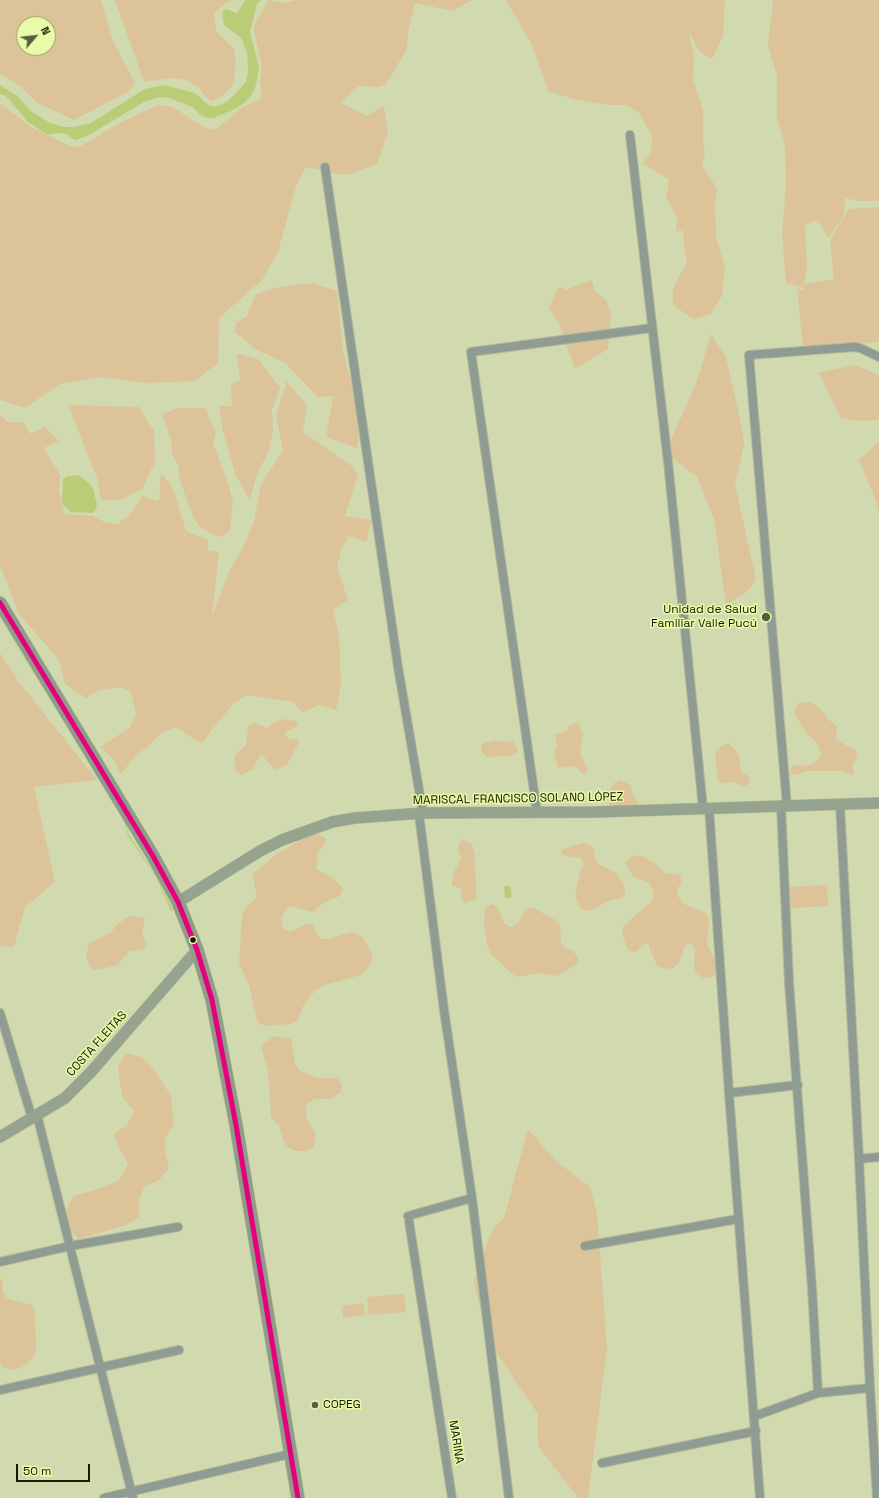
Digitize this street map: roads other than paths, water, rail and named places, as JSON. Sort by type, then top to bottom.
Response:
[{"type":"main road","points":[[0,603],[106,777],[178,902],[197,950],[212,1000],[233,1109],[298,1498]]},
{"type":"main road","name":"MARISCAL FRANCISCO SOLANO LÓPEZ","points":[[178,902],[260,851],[304,831],[332,822],[355,818],[421,813],[536,812],[879,803]]},
{"type":"main road","name":"COSTA FLEITAS","points":[[0,1137],[65,1098],[91,1072],[197,950]]},
{"type":"street","points":[[630,135],[670,478],[706,808],[756,1431],[760,1498]]},
{"type":"street","points":[[325,166],[398,667],[421,813],[444,1010],[472,1198],[509,1498]]},
{"type":"street","points":[[536,812],[471,352],[652,328]]},
{"type":"street","points":[[818,1393],[798,1085],[789,982],[784,806],[749,355],[854,347],[860,348],[879,357]]},
{"type":"street","points":[[840,804],[877,1498]]},
{"type":"street","points":[[0,1012],[34,1116],[70,1246],[132,1494]]},
{"type":"street","points":[[729,1093],[798,1085]]},
{"type":"street","points":[[859,1159],[879,1157]]},
{"type":"street","name":"MARINA","points":[[452,1498],[408,1219],[472,1198]]},
{"type":"street","points":[[585,1246],[738,1219]]},
{"type":"street","points":[[0,1262],[70,1246],[178,1227]]},
{"type":"street","points":[[0,1390],[178,1350]]},
{"type":"street","points":[[754,1416],[818,1393],[870,1388]]},
{"type":"street","points":[[602,1463],[756,1431]]},
{"type":"street","points":[[104,1498],[132,1494],[290,1454]]},
{"type":"place","name":"Unidad de Salud Familiar Valle Pucú","points":[[766,617]]},
{"type":"place","name":"COPEG","points":[[315,1405]]}]
